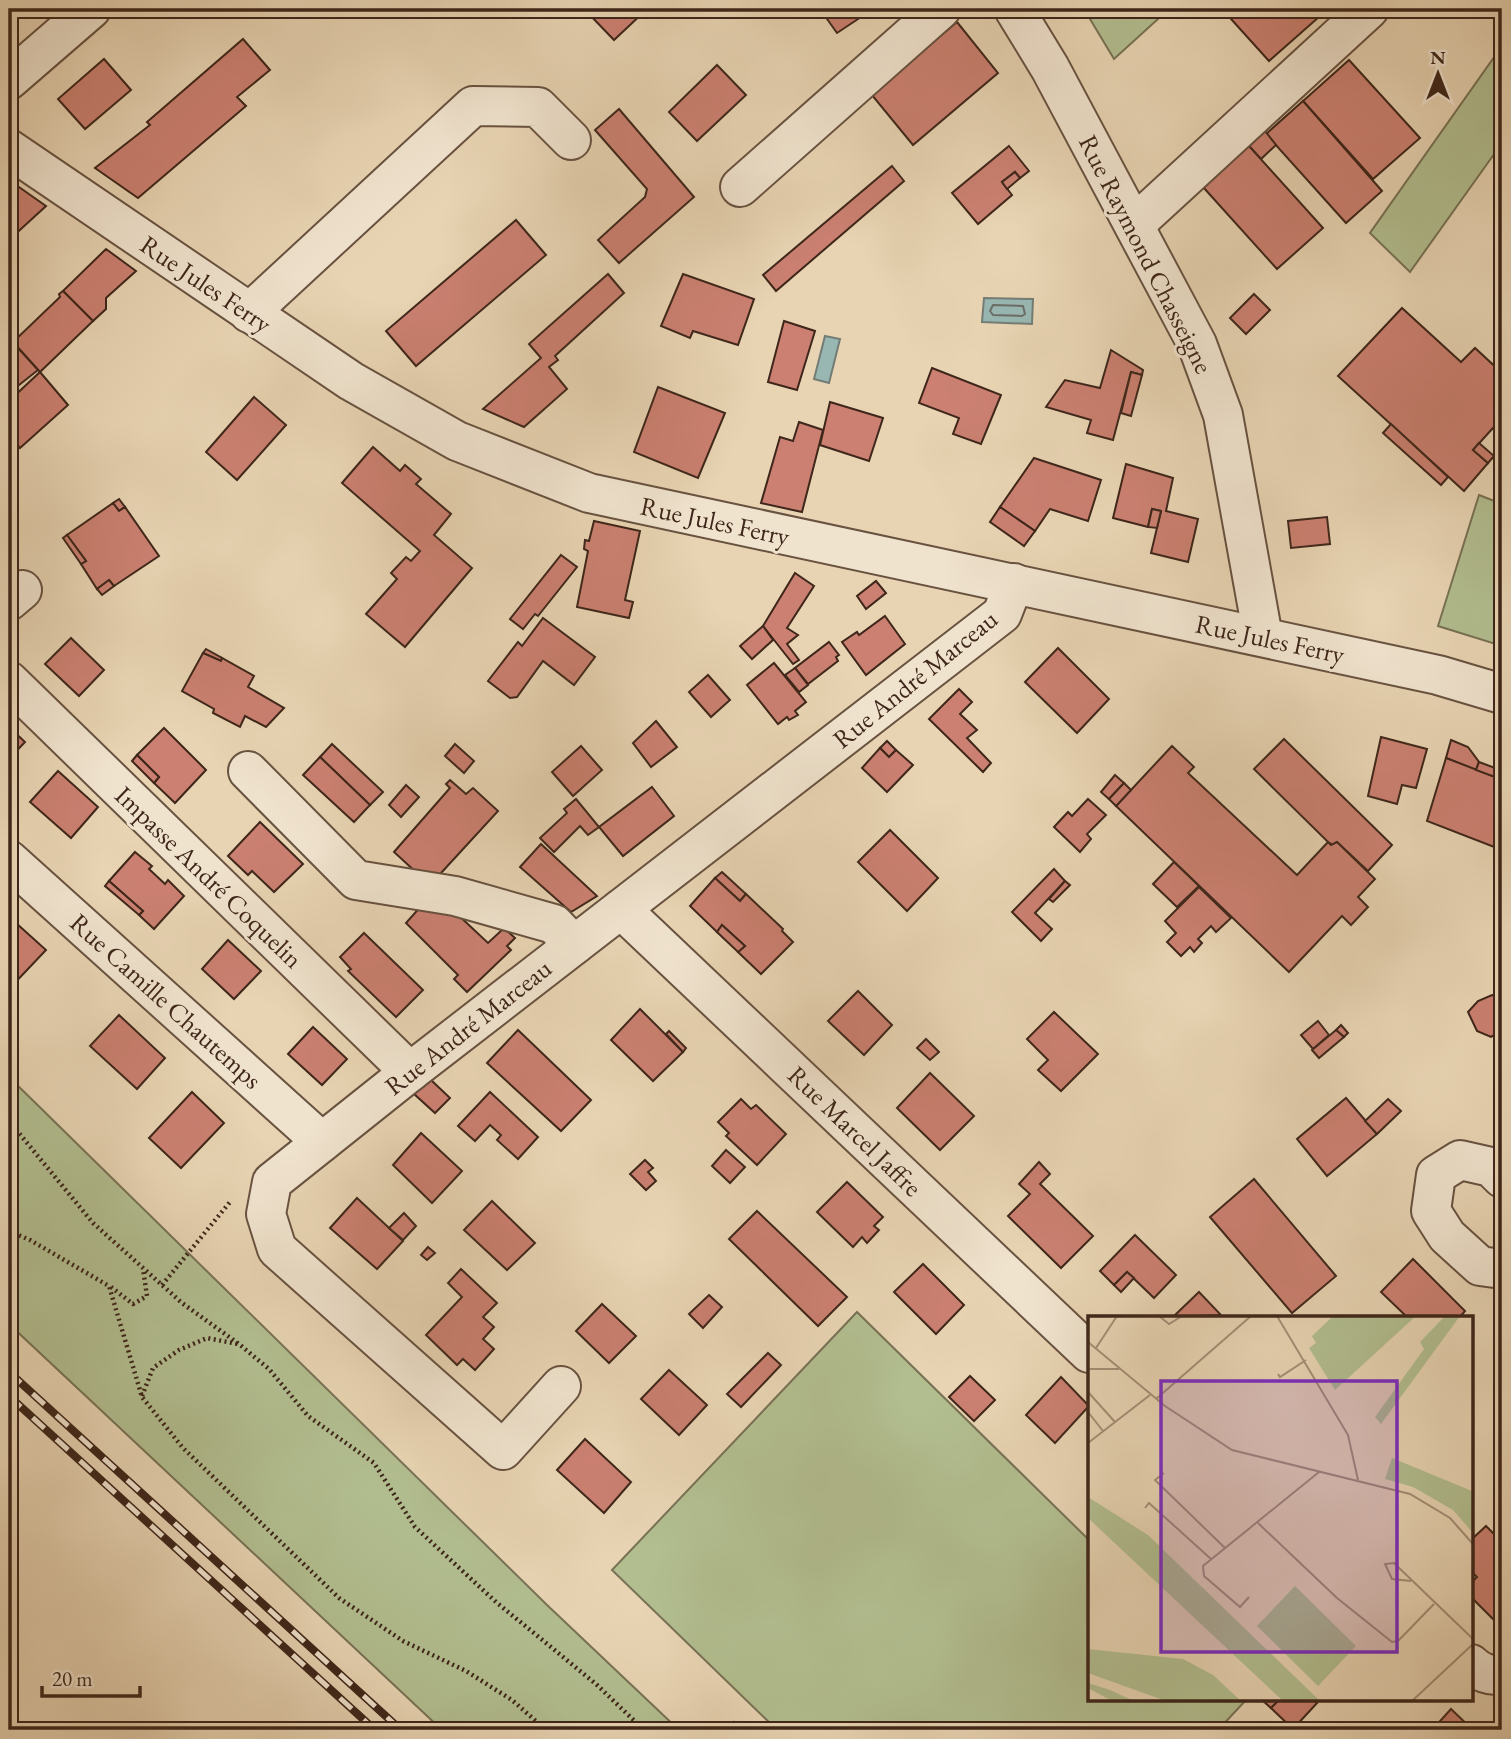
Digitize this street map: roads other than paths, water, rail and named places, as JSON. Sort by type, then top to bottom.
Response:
[{"type":"street","points":[[9,80],[91,9]]},
{"type":"street","points":[[740,187],[942,9]]},
{"type":"street","name":"Rue Raymond Chasseigne","points":[[1014,9],[1051,68],[1197,344],[1223,415],[1263,637]]},
{"type":"street","points":[[1133,225],[1369,9]]},
{"type":"street","points":[[249,313],[473,106],[538,107],[571,140]]},
{"type":"street","name":"Rue Jules Ferry","points":[[9,149],[351,381],[457,441],[589,493],[1438,675],[1502,694]]},
{"type":"street","name":"Rue André Marceau","points":[[561,1386],[503,1450],[276,1249],[266,1214],[272,1182],[1002,614],[1014,583]]},
{"type":"street","name":"Impasse André Coquelin","points":[[9,681],[410,1072]]},
{"type":"street","points":[[248,771],[356,880],[455,896],[554,924],[574,945]]},
{"type":"street","name":"Rue Camille Chautemps","points":[[9,860],[322,1142]]},
{"type":"street","name":"Rue Marcel Jaffre","points":[[621,909],[1088,1352]]},
{"type":"street","points":[[1502,1178],[1491,1167],[1460,1160],[1436,1175],[1431,1211],[1447,1237],[1480,1266],[1502,1269]]},
{"type":"street","points":[[1472,1665],[1478,1671],[1502,1674]]},
{"type":"water","points":[[984,298],[1033,299],[1032,324],[982,322]]},
{"type":"water","points":[[825,336],[840,339],[829,383],[814,379]]},
{"type":"railway","points":[[9,1372],[401,1730]]},
{"type":"railway","points":[[9,1396],[375,1730]]}]
